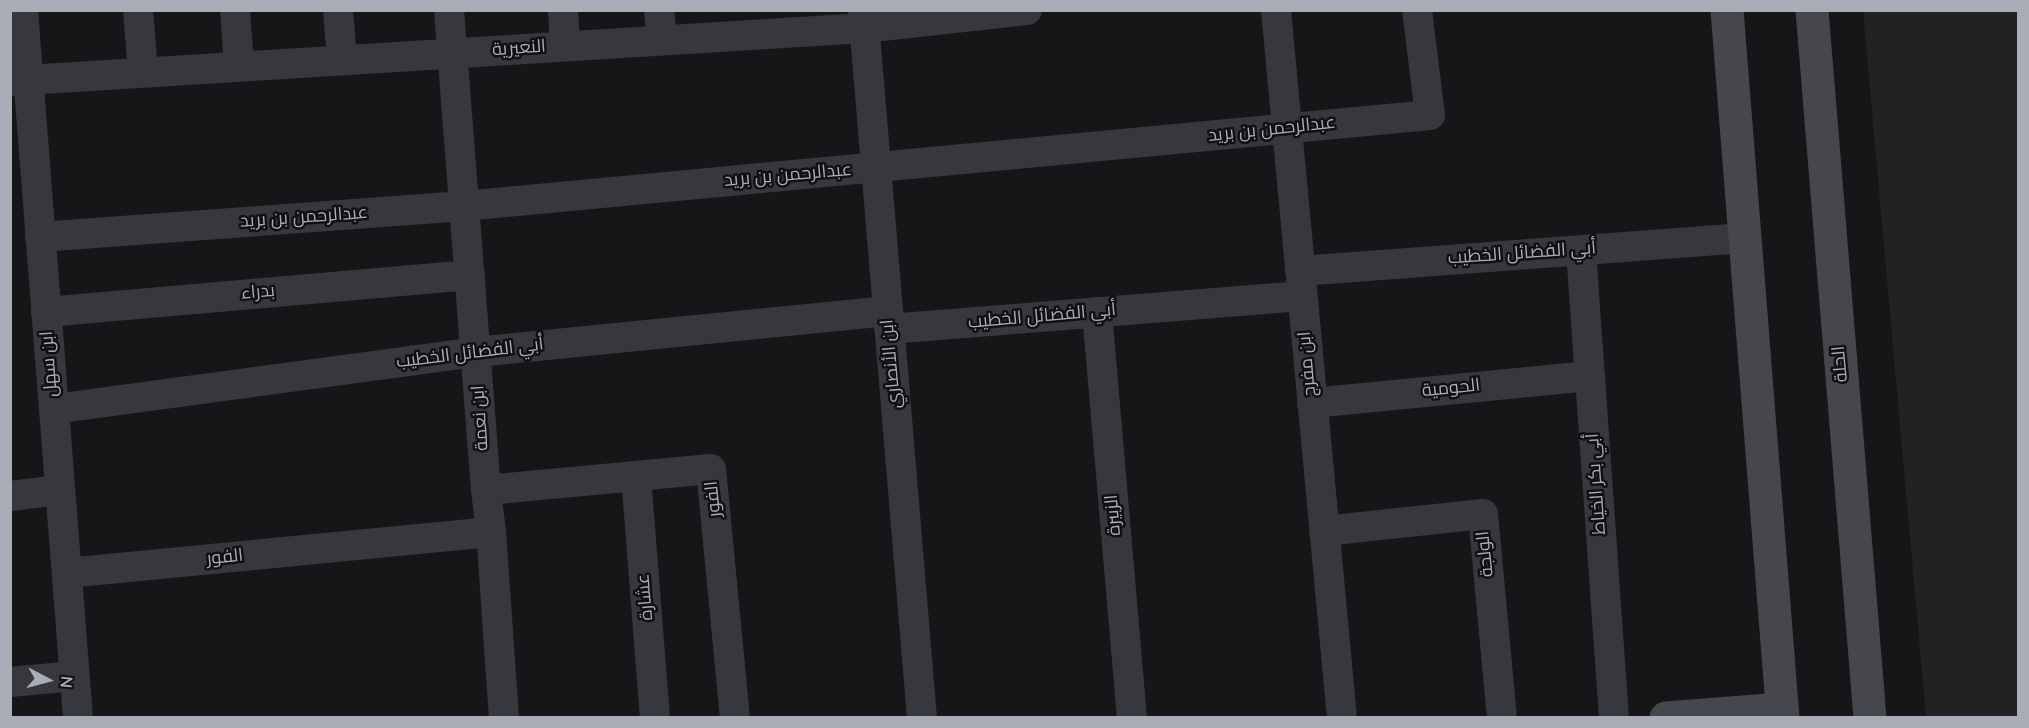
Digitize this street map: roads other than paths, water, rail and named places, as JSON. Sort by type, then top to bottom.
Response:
[{"type":"main road","points":[[1666,717],[1782,713],[1727,10]]},
{"type":"main road","name":"الحلة","points":[[1812,10],[1870,717]]},
{"type":"street","name":"ابن سهل","points":[[23,10],[19,80],[40,237],[78,717]]},
{"type":"street","points":[[138,10],[143,72]]},
{"type":"street","points":[[235,10],[239,66]]},
{"type":"street","points":[[338,10],[342,60]]},
{"type":"street","name":"ابن نعمة","points":[[449,10],[504,717]]},
{"type":"street","points":[[562,10],[566,46]]},
{"type":"street","points":[[659,10],[662,40]]},
{"type":"street","name":"النعيرية","points":[[19,80],[662,40],[765,22],[1027,10]]},
{"type":"street","name":"ابن مفرج","points":[[1276,10],[1342,717]]},
{"type":"street","name":"عبدالرحمن بن بريد","points":[[40,237],[464,206],[1430,115],[1417,10]]},
{"type":"street","name":"ابن الأنصاري","points":[[864,19],[922,717]]},
{"type":"street","name":"أبي الفضائل الخطيب","points":[[54,409],[476,352],[889,320],[1097,312],[1301,283],[1581,250],[1745,238]]},
{"type":"street","name":"أبي بكر الخياط","points":[[1581,250],[1614,717]]},
{"type":"street","name":"بدراء","points":[[46,312],[470,275]]},
{"type":"street","name":"الزبيرة","points":[[1097,312],[1132,717]]},
{"type":"street","name":"الحومية","points":[[1312,403],[1590,376]]},
{"type":"street","name":"الفور","points":[[486,490],[711,469],[735,717]]},
{"type":"street","name":"عشارة","points":[[636,476],[656,717]]},
{"type":"street","points":[[10,496],[60,490]]},
{"type":"street","name":"الولجة","points":[[1324,531],[1483,514],[1502,717]]},
{"type":"street","name":"الفور","points":[[67,573],[491,532]]},
{"type":"street","points":[[10,682],[74,676]]}]
